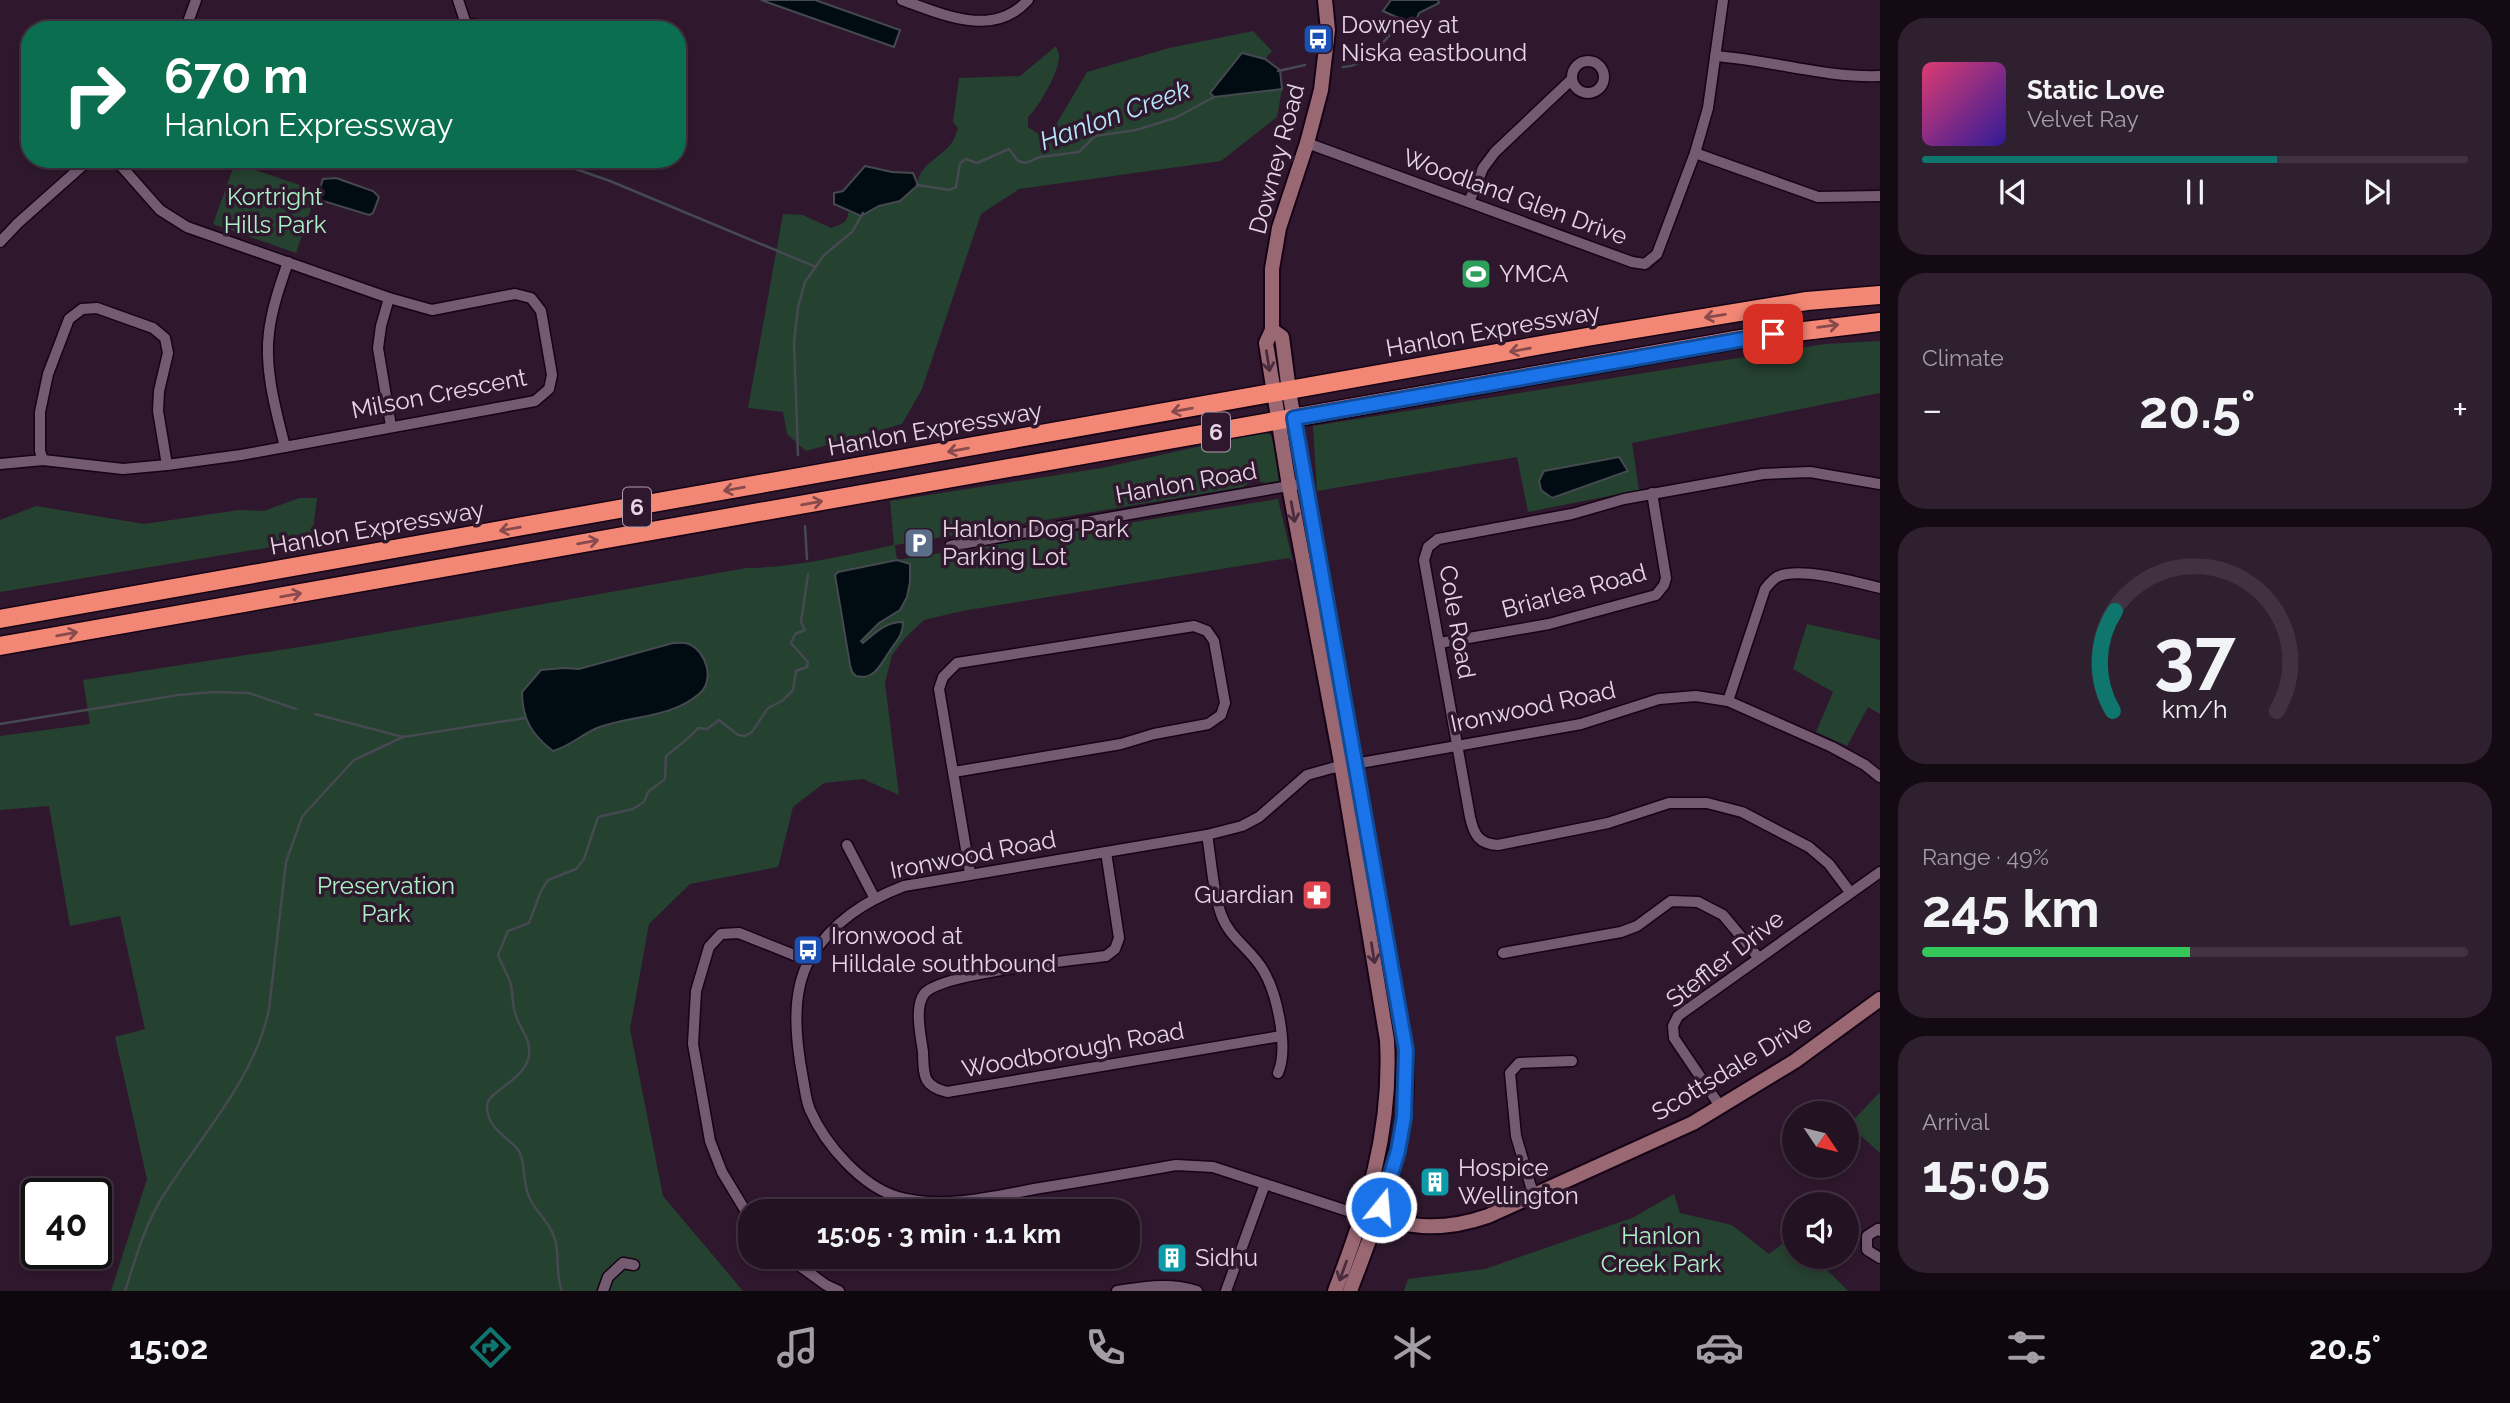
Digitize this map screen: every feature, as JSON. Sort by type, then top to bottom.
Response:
[{"type":"highway","name":"Hanlon Expressway","points":[[0,619],[1807,301],[1880,295]]},
{"type":"highway","name":"Hanlon Expressway","points":[[0,646],[1746,338],[1880,322]]},
{"type":"street","points":[[189,21],[196,0]]},
{"type":"street","points":[[458,0],[464,21]]},
{"type":"street","points":[[902,0],[958,19],[977,22],[1001,16],[1022,6],[1028,0]]},
{"type":"street","name":"Downey Road","points":[[1286,419],[1266,343],[1272,330],[1272,269],[1279,228],[1321,90],[1328,30],[1325,0]]},
{"type":"street","name":"Woodland Glen Drive","points":[[1307,143],[1632,262],[1645,264],[1657,254],[1695,153],[1707,108],[1723,0]]},
{"type":"street","points":[[1715,56],[1746,58],[1856,77],[1880,76]]},
{"type":"street","points":[[1469,202],[1483,168],[1495,152],[1572,79]]},
{"type":"street","points":[[1695,153],[1818,197],[1880,196]]},
{"type":"street","points":[[0,242],[80,168]]},
{"type":"street","name":"Milson Crescent","points":[[122,168],[160,210],[187,227],[389,298],[432,310],[515,294],[531,298],[541,311],[552,375],[550,389],[536,401],[285,447],[167,465]]},
{"type":"street","points":[[285,447],[270,370],[268,334],[288,262]]},
{"type":"street","points":[[389,298],[378,348],[391,426]]},
{"type":"street","points":[[0,464],[43,460],[123,468],[167,465],[158,411],[159,391],[168,353],[165,338],[153,328],[97,308],[82,309],[69,319],[48,374],[40,412],[40,451],[43,460]]},
{"type":"street","points":[[1286,419],[1305,483],[1406,1050],[1404,1117],[1398,1151],[1335,1291]]},
{"type":"street","points":[[1286,419],[1289,486],[1341,766],[1387,1040],[1388,1066],[1382,1145],[1370,1217],[1350,1291]]},
{"type":"street","name":"Cole Road","points":[[1850,892],[1829,864],[1809,848],[1742,812],[1707,803],[1669,803],[1594,826],[1489,845],[1476,837],[1424,560],[1425,552],[1438,539],[1572,514],[1652,493],[1788,472],[1832,475],[1880,484]]},
{"type":"street","name":"Hanlon Road","points":[[950,546],[1305,483]]},
{"type":"street","name":"Briarlea Road","points":[[1440,643],[1549,624],[1656,595],[1666,579],[1652,493]]},
{"type":"street","points":[[1728,701],[1765,589],[1774,579],[1791,574],[1817,575],[1880,588]]},
{"type":"street","points":[[954,772],[1121,744],[1154,734],[1208,724],[1221,715],[1225,702],[1214,641],[1208,631],[1194,626],[957,663],[943,677],[939,689],[970,873]]},
{"type":"street","name":"Ironwood Road","points":[[1370,1217],[1213,1167],[1176,1165],[976,1200],[930,1203],[896,1196],[865,1179],[834,1151],[808,1108],[796,1026],[800,992],[809,961],[832,930],[855,909],[874,897],[904,886],[1207,835],[1242,826],[1259,817],[1307,775],[1341,766],[1581,724],[1658,699],[1696,696],[1728,701],[1832,747],[1865,765],[1880,777]]},
{"type":"street","points":[[1207,835],[1221,914],[1233,936],[1262,968],[1274,993],[1283,1061],[1278,1073]]},
{"type":"street","points":[[847,845],[874,897]]},
{"type":"street","name":"Woodborough Road","points":[[1106,852],[1119,938],[1115,949],[1107,956],[997,970],[936,985],[924,993],[920,1008],[924,1077],[933,1089],[947,1092],[1281,1036]]},
{"type":"street","name":"Steffler Drive","points":[[1720,1106],[1674,1038],[1673,1026],[1678,1016],[1880,872]]},
{"type":"street","points":[[1503,953],[1621,932],[1637,926],[1671,901],[1698,902],[1723,915],[1758,957]]},
{"type":"street","points":[[738,1199],[722,1172],[710,1141],[699,1091],[693,1044],[696,991],[709,947],[721,934],[739,933],[809,961]]},
{"type":"street","name":"Scottsdale Drive","points":[[1370,1217],[1404,1226],[1436,1228],[1473,1222],[1534,1197],[1693,1123],[1795,1061],[1880,999]]},
{"type":"street","points":[[1534,1197],[1516,1136],[1510,1073],[1519,1063],[1572,1060]]},
{"type":"street","points":[[1226,1291],[1265,1184]]},
{"type":"street","points":[[1880,1231],[1878,1229],[1867,1236],[1867,1250],[1880,1258]]},
{"type":"street","points":[[603,1291],[608,1277],[623,1264],[634,1265]]},
{"type":"street","points":[[802,1269],[825,1288],[839,1291]]},
{"type":"street","points":[[1116,1291],[1158,1284],[1182,1286],[1197,1291]]},
{"type":"green space","points":[[1253,31],[1272,51],[1265,59],[1242,54],[1214,97],[1282,89],[1277,117],[1221,161],[1019,189],[981,214],[922,389],[902,424],[806,451],[787,434],[783,412],[748,408],[783,214],[803,215],[831,228],[845,221],[848,212],[861,216],[879,206],[900,201],[918,185],[925,167],[946,150],[954,139],[958,128],[953,122],[959,78],[1020,76],[1056,46],[1059,57],[1056,71],[1043,98],[1028,117],[1028,127],[1041,136],[1050,135],[1087,72],[1169,48]]},
{"type":"green space","name":"Kortright Hills Park","points":[[233,168],[250,168],[317,191],[296,253],[213,224]]},
{"type":"green space","points":[[1880,341],[1880,393],[1632,443],[1639,490],[1528,512],[1517,457],[1317,491],[1313,426],[1825,344]]},
{"type":"green space","name":"Preservation Park","points":[[1264,432],[1271,435],[1282,476],[1279,481],[1266,483],[1253,480],[1243,487],[895,545],[897,560],[1278,499],[1293,562],[1289,558],[962,611],[924,620],[892,655],[885,683],[899,795],[863,779],[824,783],[793,807],[778,867],[690,884],[649,924],[630,1029],[663,1196],[743,1291],[111,1291],[147,1179],[115,1037],[145,1029],[120,916],[70,926],[49,806],[0,810],[0,736],[90,724],[83,680],[319,644],[746,568],[802,563],[857,553],[894,545],[890,501],[1102,468]]},
{"type":"green space","points":[[299,498],[317,498],[312,537],[308,541],[0,592],[0,520],[36,506],[144,524],[239,510],[264,511]]},
{"type":"green space","points":[[1807,624],[1880,640],[1880,714],[1868,707],[1847,746],[1816,732],[1833,692],[1793,669]]},
{"type":"green space","points":[[1879,1093],[1880,1153],[1859,1134],[1859,1114]]},
{"type":"green space","name":"Hanlon Creek Park","points":[[1674,1194],[1680,1213],[1732,1225],[1769,1254],[1782,1244],[1782,1269],[1827,1269],[1848,1291],[1404,1291],[1408,1279],[1485,1269],[1632,1218]]},
{"type":"shaded area","points":[[761,0],[815,0],[900,30],[894,47]]},
{"type":"shaded area","points":[[1391,0],[1438,0],[1439,3],[1419,13],[1414,25],[1383,11]]},
{"type":"shaded area","points":[[1242,53],[1265,59],[1280,70],[1282,89],[1214,97],[1210,93]]},
{"type":"shaded area","points":[[865,166],[913,173],[918,185],[900,201],[879,206],[861,216],[834,204],[834,193],[843,191]]},
{"type":"shaded area","points":[[336,178],[373,191],[379,197],[373,213],[369,215],[320,200],[318,194],[323,179]]},
{"type":"shaded area","points":[[1619,457],[1628,471],[1552,498],[1541,490],[1539,481],[1544,471]]},
{"type":"shaded area","points":[[897,560],[910,564],[907,597],[900,610],[879,623],[861,641],[863,643],[881,628],[891,624],[903,622],[902,631],[872,674],[856,676],[850,665],[835,575],[838,572]]},
{"type":"shaded area","points":[[673,643],[687,643],[695,648],[707,667],[707,682],[704,688],[688,702],[663,712],[597,728],[553,751],[539,739],[530,726],[524,710],[522,692],[541,670],[579,669]]},
{"type":"waterway","name":"Hanlon Creek","points":[[1343,67],[1352,66],[1369,56],[1403,19]]},
{"type":"waterway","name":"Hanlon Creek","points":[[1278,71],[1305,65]]},
{"type":"waterway","name":"Hanlon Creek","points":[[917,185],[950,190],[956,187],[960,163],[966,159],[977,163],[1009,149],[1018,161],[1026,163],[1040,157],[1079,152],[1095,136],[1136,130],[1175,118],[1214,97]]},
{"type":"waterway","points":[[573,168],[816,267]]},
{"type":"waterway","name":"Hanlon Creek","points":[[798,455],[794,342],[798,307],[805,282],[824,255],[852,232],[863,213]]},
{"type":"waterway","name":"Hanlon Creek","points":[[805,526],[807,559]]},
{"type":"waterway","name":"Hanlon Creek","points":[[562,1291],[554,1237],[528,1193],[520,1153],[496,1129],[488,1116],[488,1101],[520,1073],[529,1056],[527,1039],[515,1012],[511,985],[498,955],[508,931],[529,923],[548,880],[576,869],[584,859],[598,817],[633,809],[644,802],[648,792],[665,779],[666,756],[698,728],[707,729],[719,720],[738,735],[745,736],[752,732],[768,708],[782,701],[793,690],[796,671],[807,667],[808,662],[791,643],[795,634],[805,630],[801,622],[808,574]]},
{"type":"waterway","points":[[0,724],[178,695],[214,692],[249,693],[296,709]]},
{"type":"waterway","points":[[315,714],[403,737]]},
{"type":"waterway","points":[[125,1291],[154,1211],[238,1085],[262,1036],[269,1009],[286,862],[302,817],[354,760],[403,737],[525,718]]},
{"type":"place","name":"Downey at Niska eastbound","points":[[1318,39]]},
{"type":"place","name":"YMCA","points":[[1476,274]]},
{"type":"place","name":"Hanlon Dog Park Parking Lot","points":[[919,543]]},
{"type":"place","name":"Guardian","points":[[1317,895]]},
{"type":"place","name":"Ironwood at Hilldale southbound","points":[[808,950]]},
{"type":"place","name":"Hospice Wellington","points":[[1435,1182]]},
{"type":"place","name":"Sidhu","points":[[1172,1258]]},
{"type":"route","points":[[1381,1207],[1398,1151],[1404,1117],[1406,1050],[1294,418],[1773,334]]}]
